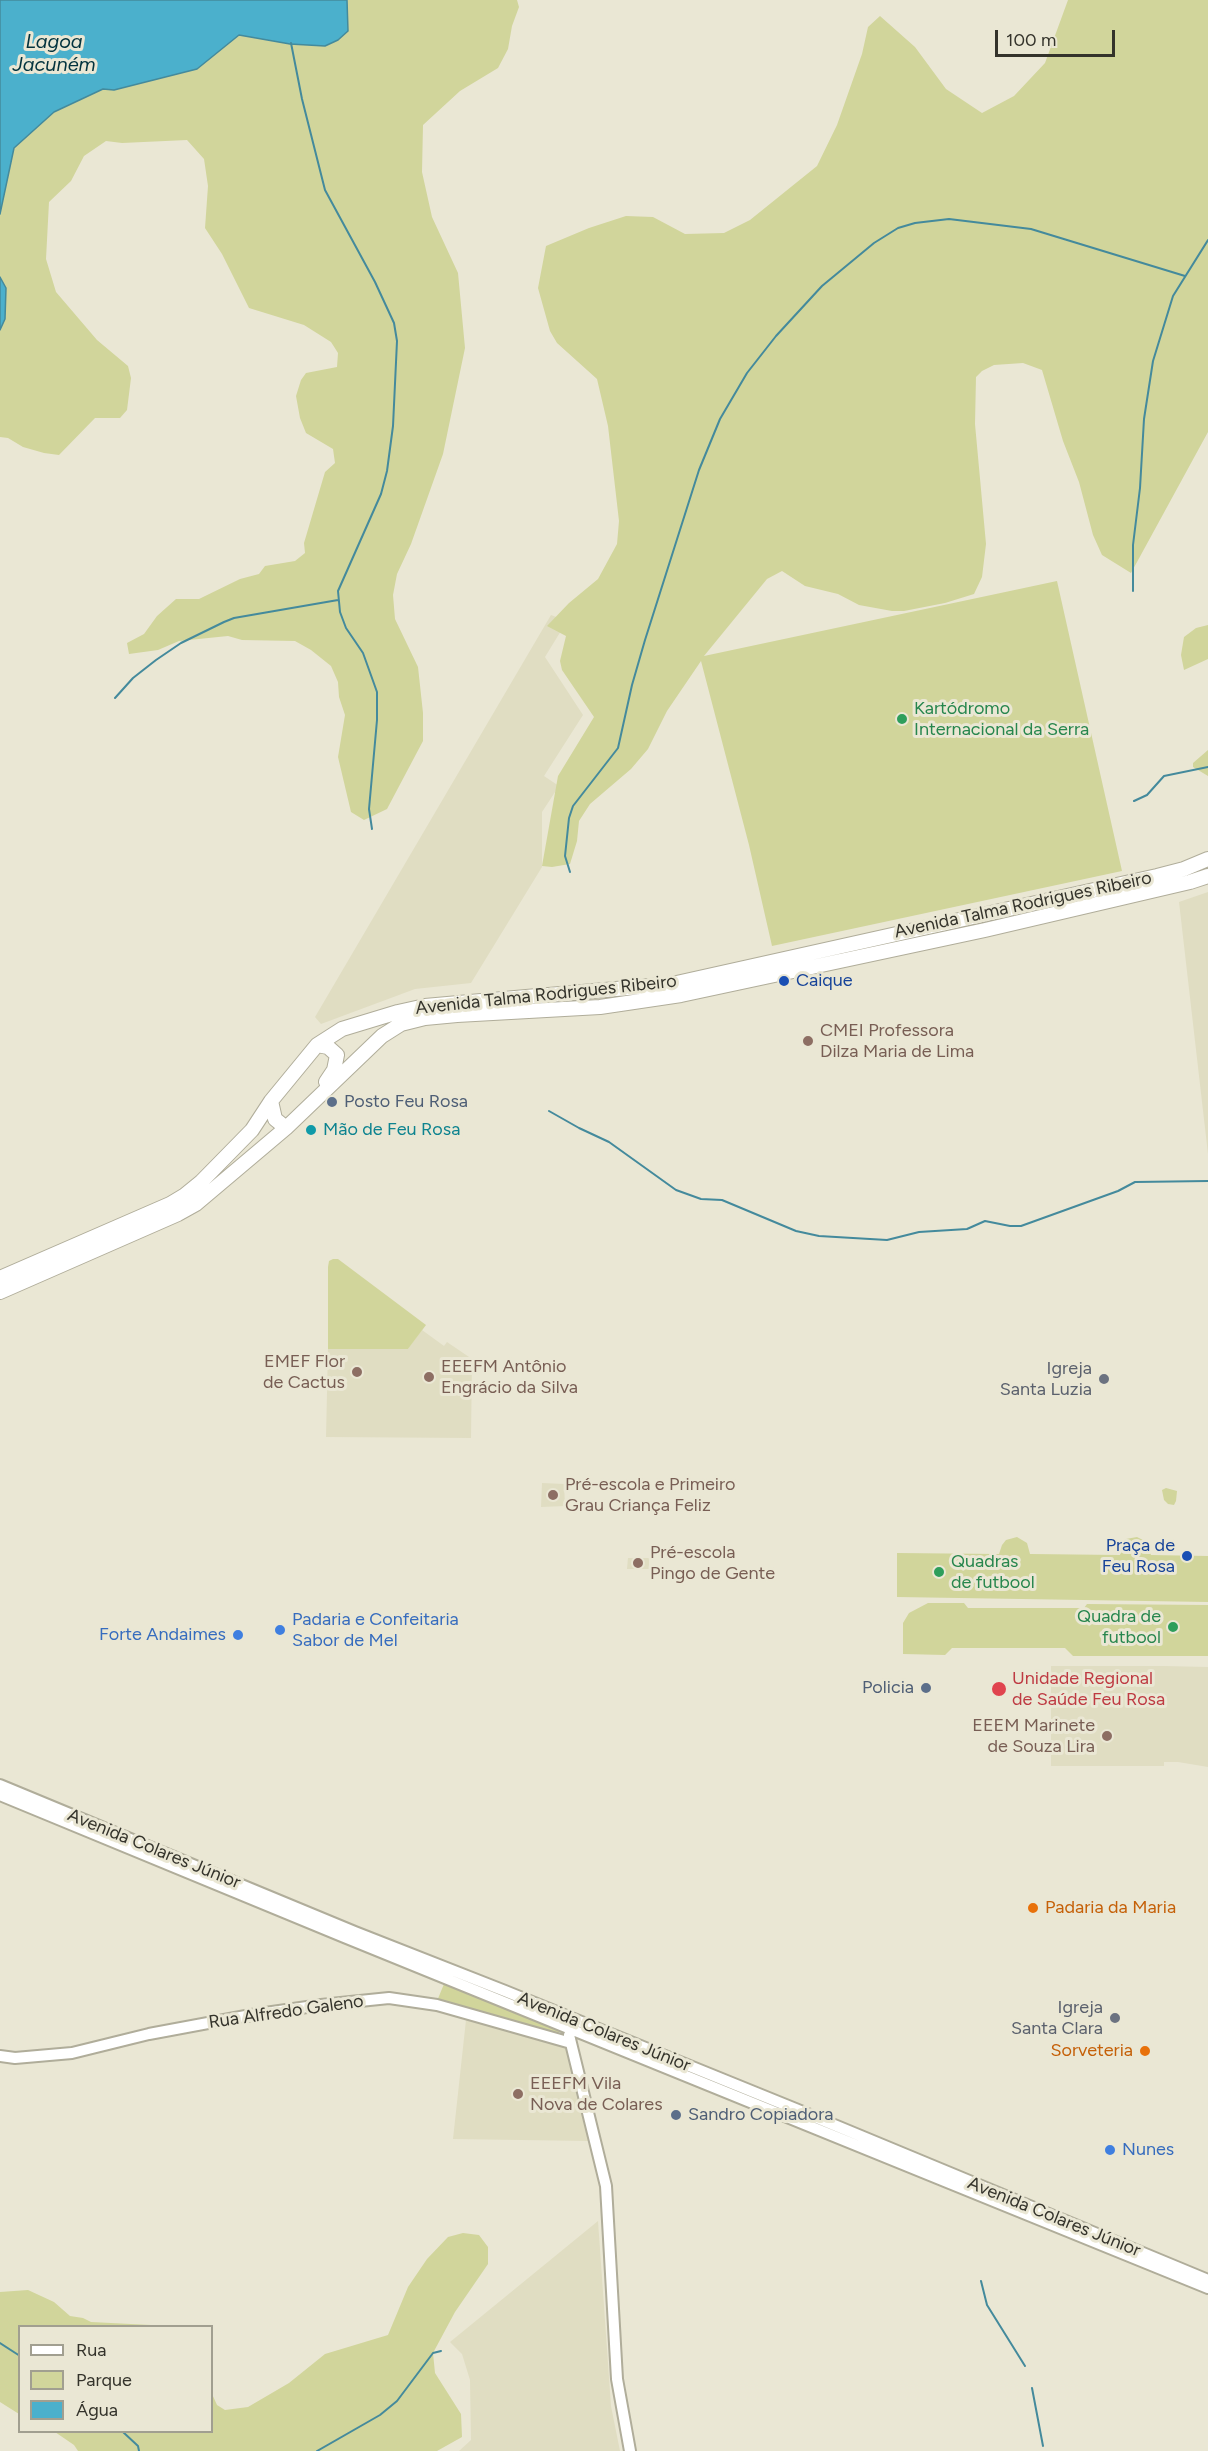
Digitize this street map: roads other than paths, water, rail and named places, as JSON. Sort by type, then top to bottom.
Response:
[{"type":"main road","name":"Avenida Talma Rodrigues Ribeiro","points":[[0,1278],[170,1204],[185,1195],[201,1182],[252,1130],[271,1101],[316,1045],[342,1029],[425,1006],[672,984],[1157,876],[1185,869],[1208,859]]},
{"type":"main road","name":"Avenida Talma Rodrigues Ribeiro","points":[[0,1292],[196,1204],[286,1128],[382,1036],[401,1024],[425,1018],[600,1007],[681,995],[985,930],[1191,882],[1208,876]]},
{"type":"main road","points":[[316,1045],[328,1047],[337,1055],[334,1070],[319,1094]]},
{"type":"main road","points":[[271,1101],[275,1119],[286,1128]]},
{"type":"street","name":"Avenida Colares Júnior","points":[[0,1785],[216,1873],[568,2023]]},
{"type":"street","name":"Avenida Colares Júnior","points":[[0,1795],[568,2023],[798,2110],[1012,2204],[1192,2278],[1208,2288]]},
{"type":"street","name":"Rua Alfredo Galeno","points":[[0,2056],[15,2058],[72,2054],[148,2034],[251,2015],[389,1998],[437,2005],[570,2043]]},
{"type":"street","points":[[568,2023],[570,2043],[606,2186],[617,2379],[630,2451]]},
{"type":"street","name":"Avenida Colares Júnior","points":[[1192,2278],[1208,2280]]},
{"type":"water","name":"Lagoa Jacuném","points":[[0,0],[347,0],[348,31],[338,40],[325,46],[290,44],[239,35],[197,69],[114,90],[103,89],[54,112],[14,148],[0,214]]},
{"type":"water","points":[[0,277],[6,288],[5,319],[0,330]]},
{"type":"waterway","points":[[291,43],[302,99],[325,190],[375,282],[394,323],[397,341],[393,426],[387,471],[381,494],[338,591],[340,612],[346,628],[363,653],[377,692],[377,720],[369,809],[372,829]]},
{"type":"waterway","points":[[570,872],[565,856],[569,818],[573,806],[618,748],[645,640],[699,470],[720,419],[747,373],[776,336],[822,286],[874,243],[898,228],[915,223],[949,219],[1031,229],[1185,276]]},
{"type":"waterway","points":[[1133,591],[1133,545],[1140,488],[1144,419],[1153,361],[1173,296],[1208,240]]},
{"type":"waterway","points":[[115,698],[133,678],[156,660],[181,643],[224,622],[234,618],[338,600]]},
{"type":"waterway","points":[[1134,801],[1147,795],[1164,776],[1208,767]]},
{"type":"waterway","points":[[549,1111],[609,1142],[676,1190],[701,1199],[722,1200],[796,1231],[819,1236],[887,1240],[919,1232],[967,1229],[985,1221],[1021,1226],[1118,1191],[1135,1182],[1208,1181]]},
{"type":"waterway","points":[[981,2281],[987,2305],[1025,2366]]},
{"type":"waterway","points":[[0,2343],[18,2355]]},
{"type":"waterway","points":[[317,2451],[380,2415],[397,2401],[433,2353],[441,2351]]},
{"type":"waterway","points":[[1032,2388],[1043,2446]]},
{"type":"waterway","points":[[124,2433],[138,2446],[139,2451]]},
{"type":"place","name":"Kartódromo Internacional da Serra","points":[[902,719]]},
{"type":"place","name":"Caique","points":[[784,981]]},
{"type":"place","name":"CMEI Professora Dilza Maria de Lima","points":[[808,1041]]},
{"type":"place","name":"Posto Feu Rosa","points":[[332,1102]]},
{"type":"place","name":"Mão de Feu Rosa","points":[[311,1130]]},
{"type":"place","name":"EMEF Flor de Cactus","points":[[357,1372]]},
{"type":"place","name":"EEEFM Antônio Engrácio da Silva","points":[[429,1377]]},
{"type":"place","name":"Igreja Santa Luzia","points":[[1104,1379]]},
{"type":"place","name":"Pré-escola e Primeiro Grau Criança Feliz","points":[[553,1495]]},
{"type":"place","name":"Praça de Feu Rosa","points":[[1187,1556]]},
{"type":"place","name":"Pré-escola Pingo de Gente","points":[[638,1563]]},
{"type":"place","name":"Quadras de futbool","points":[[939,1572]]},
{"type":"place","name":"Quadra de futbool","points":[[1173,1627]]},
{"type":"place","name":"Padaria e Confeitaria Sabor de Mel","points":[[280,1630]]},
{"type":"place","name":"Forte Andaimes","points":[[238,1635]]},
{"type":"place","name":"Policia","points":[[926,1688]]},
{"type":"place","name":"Unidade Regional de Saúde Feu Rosa","points":[[999,1689]]},
{"type":"place","name":"EEEM Marinete de Souza Lira","points":[[1107,1736]]},
{"type":"place","name":"Padaria da Maria","points":[[1033,1908]]},
{"type":"place","name":"Igreja Santa Clara","points":[[1115,2018]]},
{"type":"place","name":"Sorveteria","points":[[1145,2051]]},
{"type":"place","name":"EEEFM Vila Nova de Colares","points":[[518,2094]]},
{"type":"place","name":"Sandro Copiadora","points":[[676,2115]]},
{"type":"place","name":"Nunes","points":[[1110,2150]]}]
